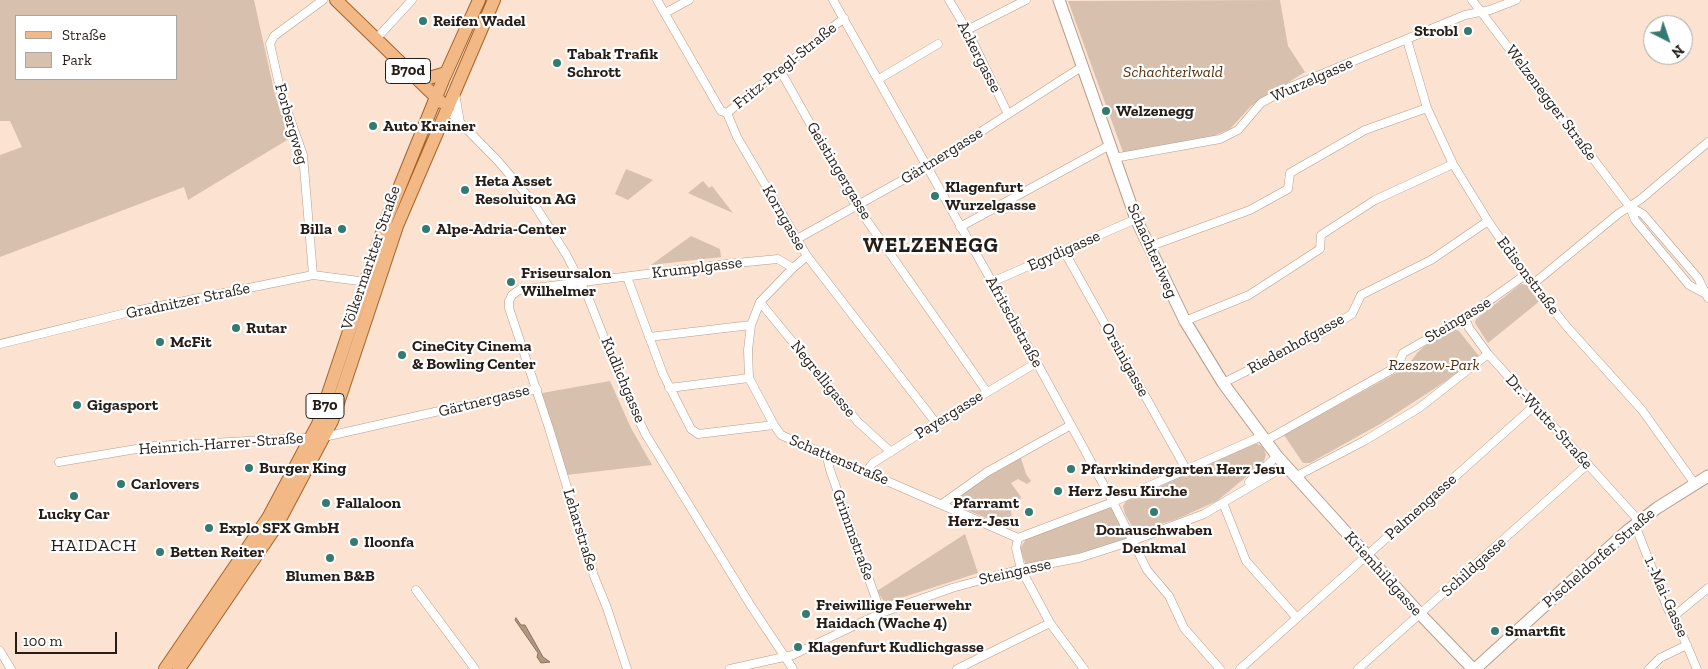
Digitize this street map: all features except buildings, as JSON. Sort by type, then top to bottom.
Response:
[{"type":"main road","name":"B70d","points":[[336,0],[441,102]]},
{"type":"main road","name":"Völkermarkter Straße","points":[[165,669],[179,662],[252,554],[324,437],[344,388],[387,218],[428,116],[479,0]]},
{"type":"main road","name":"Völkermarkter Straße","points":[[273,521],[311,439],[371,284],[494,0]]},
{"type":"main road","points":[[428,116],[420,83],[446,74]]},
{"type":"main road","points":[[428,116],[454,91]]},
{"type":"street","name":"Forbergweg","points":[[313,276],[303,155],[281,93],[270,44],[274,36],[323,0]]},
{"type":"street","points":[[376,39],[412,0]]},
{"type":"street","name":"Korngasse","points":[[658,0],[721,111],[727,113],[737,137],[807,256],[936,423]]},
{"type":"street","points":[[665,13],[689,0]]},
{"type":"street","name":"Afritschstraße","points":[[833,0],[879,79],[926,167],[1071,425],[1147,570],[1169,596],[1184,628],[1220,669]]},
{"type":"street","name":"Ackergasse","points":[[949,0],[967,30],[1008,114]]},
{"type":"street","points":[[967,30],[1026,0]]},
{"type":"street","name":"Schachterlweg","points":[[1059,0],[1136,220],[1148,247],[1185,321],[1223,383],[1263,438],[1295,477]]},
{"type":"street","name":"Welzenegger Straße","points":[[1472,0],[1630,207],[1636,220],[1685,280],[1693,288],[1706,295]]},
{"type":"street","name":"Wurzelgasse","points":[[1114,158],[1220,139],[1238,130],[1261,103],[1288,88],[1465,16],[1516,0]]},
{"type":"street","name":"Fritz-Pregl-Straße","points":[[727,113],[844,18]]},
{"type":"street","name":"Edisonstraße","points":[[1407,40],[1427,108],[1453,164],[1488,221],[1525,275],[1568,328],[1642,410],[1696,484]]},
{"type":"street","points":[[879,79],[938,44]]},
{"type":"street","name":"Gärtnergasse","points":[[797,239],[926,167],[1083,66]]},
{"type":"street","name":"Geistingergasse","points":[[780,70],[854,202],[987,392]]},
{"type":"street","points":[[439,128],[460,124],[454,91]]},
{"type":"street","name":"Kudlichgasse","points":[[441,102],[532,201],[566,254],[582,283],[627,396],[646,435],[793,669]]},
{"type":"street","points":[[1148,247],[1250,210],[1288,190],[1290,174],[1365,130],[1427,108]]},
{"type":"street","points":[[1533,284],[1618,214],[1642,200],[1708,142]]},
{"type":"street","points":[[960,226],[1110,145]]},
{"type":"street","points":[[1185,321],[1249,295],[1320,249],[1321,235],[1375,200],[1453,164]]},
{"type":"street","name":"Egydigasse","points":[[992,282],[1136,220]]},
{"type":"street","name":"Riedenhofgasse","points":[[1223,383],[1322,333],[1352,314],[1361,295],[1431,260],[1488,221]]},
{"type":"street","name":"Orsinigasse","points":[[1064,251],[1186,469]]},
{"type":"street","points":[[793,268],[807,256]]},
{"type":"street","name":"Krumplgasse","points":[[582,283],[778,258],[793,268]]},
{"type":"street","name":"Schattenstraße","points":[[793,268],[760,302],[751,325],[748,355],[750,378],[774,425],[786,438],[827,457],[942,504],[1018,538]]},
{"type":"street","name":"Steingasse","points":[[1020,569],[1016,548],[1018,538],[1113,502],[1186,469],[1263,438],[1398,366],[1402,353],[1466,318],[1525,275]]},
{"type":"street","name":"Gradnitzer Straße","points":[[0,344],[130,312],[313,276],[371,284]]},
{"type":"street","points":[[628,276],[669,388],[691,429],[698,434],[774,425]]},
{"type":"street","name":"Gärtnergasse","points":[[324,437],[537,389],[508,301],[519,290],[582,283]]},
{"type":"street","name":"Negrelligasse","points":[[760,302],[858,422],[891,452]]},
{"type":"street","name":"Dr.-Wutte-Straße","points":[[1466,318],[1469,328],[1488,354],[1588,464],[1637,523]]},
{"type":"street","points":[[649,337],[751,325]]},
{"type":"street","points":[[1295,477],[1364,441],[1419,408],[1488,354]]},
{"type":"street","name":"Payergasse","points":[[866,473],[873,464],[891,452],[1036,363]]},
{"type":"street","points":[[669,388],[750,378]]},
{"type":"street","name":"Leharstraße","points":[[537,389],[592,571],[607,608],[627,669]]},
{"type":"street","name":"Palmengasse","points":[[1240,669],[1534,406]]},
{"type":"street","points":[[942,504],[986,472],[1071,425]]},
{"type":"street","name":"Heinrich-Harrer-Straße","points":[[60,462],[154,446],[324,437]]},
{"type":"street","name":"Steingasse","points":[[1240,491],[1277,456]]},
{"type":"street","name":"Grimmstraße","points":[[827,457],[881,613]]},
{"type":"street","name":"Schildgasse","points":[[1358,669],[1421,615],[1588,464]]},
{"type":"street","name":"Steingasse","points":[[730,669],[785,658],[881,613],[952,588],[1020,569],[1079,558],[1132,541],[1204,514],[1285,466]]},
{"type":"street","name":"Pischeldorfer Straße","points":[[1474,669],[1581,571],[1637,523],[1708,476]]},
{"type":"street","name":"Kriemhildgasse","points":[[1295,477],[1421,615],[1474,669]]},
{"type":"street","points":[[1223,503],[1246,561],[1297,618]]},
{"type":"street","name":"1.-Mai-Gasse","points":[[1637,523],[1668,608],[1674,617],[1697,669]]},
{"type":"street","points":[[1020,569],[1050,623],[1082,668]]},
{"type":"street","points":[[1674,617],[1708,588]]},
{"type":"street","points":[[416,590],[476,669]]},
{"type":"street","points":[[957,669],[1050,623]]},
{"type":"street","points":[[1648,669],[1660,658],[1687,645]]},
{"type":"street","points":[[0,651],[11,669]]},
{"type":"green space","points":[[0,0],[254,0],[275,95],[292,137],[188,200],[184,187],[0,257],[0,155],[22,147],[10,121],[0,121]]},
{"type":"green space","name":"Schachterlwald","points":[[1280,0],[1288,46],[1305,72],[1251,106],[1230,129],[1206,139],[1124,155],[1068,1]]},
{"type":"green space","points":[[626,169],[653,180],[628,200],[615,194]]},
{"type":"green space","points":[[703,181],[709,188],[712,186],[733,213],[688,193]]},
{"type":"green space","points":[[691,236],[720,249],[721,257],[651,265]]},
{"type":"green space","points":[[1521,284],[1527,285],[1541,300],[1488,343],[1475,323],[1476,319]]},
{"type":"green space","name":"Rzeszow-Park","points":[[1454,329],[1459,331],[1479,356],[1446,381],[1380,424],[1310,463],[1303,463],[1284,435],[1407,367],[1417,353],[1425,346]]},
{"type":"green space","points":[[610,381],[631,428],[652,465],[567,475],[542,393]]},
{"type":"green space","points":[[1256,443],[1263,447],[1266,455],[1263,463],[1217,501],[1177,519],[1139,531],[1133,528],[1125,514],[1123,506],[1126,501]]},
{"type":"green space","points":[[1020,455],[1026,474],[1031,481],[1027,484],[1018,479],[1011,483],[1021,497],[1020,504],[1011,510],[1013,529],[955,505],[954,497]]},
{"type":"green space","points":[[1111,507],[1127,539],[1089,551],[1026,565],[1020,549],[1027,537]]},
{"type":"green space","points":[[965,534],[978,573],[885,603],[877,591]]},
{"type":"shaded area","points":[[516,618],[521,625],[525,625],[543,657],[550,662],[541,663],[537,657],[538,653],[515,620]]},
{"type":"place","name":"Reifen Wadel","points":[[423,21]]},
{"type":"place","name":"Strobl","points":[[1468,31]]},
{"type":"place","name":"Tabak Trafik Schrott","points":[[557,63]]},
{"type":"place","name":"Welzenegg","points":[[1106,111]]},
{"type":"place","name":"Auto Krainer","points":[[373,126]]},
{"type":"place","name":"Heta Asset Resoluiton AG","points":[[465,190]]},
{"type":"place","name":"Klagenfurt Wurzelgasse","points":[[935,196]]},
{"type":"place","name":"Billa","points":[[342,229]]},
{"type":"place","name":"Alpe-Adria-Center","points":[[426,229]]},
{"type":"place","name":"Friseursalon Wilhelmer","points":[[511,282]]},
{"type":"place","name":"Rutar","points":[[236,328]]},
{"type":"place","name":"McFit","points":[[160,342]]},
{"type":"place","name":"CineCity Cinema & Bowling Center","points":[[402,355]]},
{"type":"place","name":"Gigasport","points":[[77,405]]},
{"type":"place","name":"Burger King","points":[[249,468]]},
{"type":"place","name":"Pfarrkindergarten Herz Jesu","points":[[1071,469]]},
{"type":"place","name":"Carlovers","points":[[121,484]]},
{"type":"place","name":"Herz Jesu Kirche","points":[[1058,491]]},
{"type":"place","name":"Lucky Car","points":[[74,496]]},
{"type":"place","name":"Fallaloon","points":[[326,503]]},
{"type":"place","name":"Pfarramt Herz-Jesu","points":[[1029,512]]},
{"type":"place","name":"Donauschwaben Denkmal","points":[[1154,512]]},
{"type":"place","name":"Explo SFX GmbH","points":[[209,528]]},
{"type":"place","name":"Iloonfa","points":[[354,542]]},
{"type":"place","name":"Betten Reiter","points":[[160,552]]},
{"type":"place","name":"Blumen B&B","points":[[330,558]]},
{"type":"place","name":"Freiwillige Feuerwehr Haidach (Wache 4)","points":[[806,614]]},
{"type":"place","name":"Smartfit","points":[[1495,631]]},
{"type":"place","name":"Klagenfurt Kudlichgasse","points":[[798,647]]},
{"type":"district","name":"WELZENEGG","points":[[931,246]]},
{"type":"district","name":"HAIDACH","points":[[94,546]]}]
